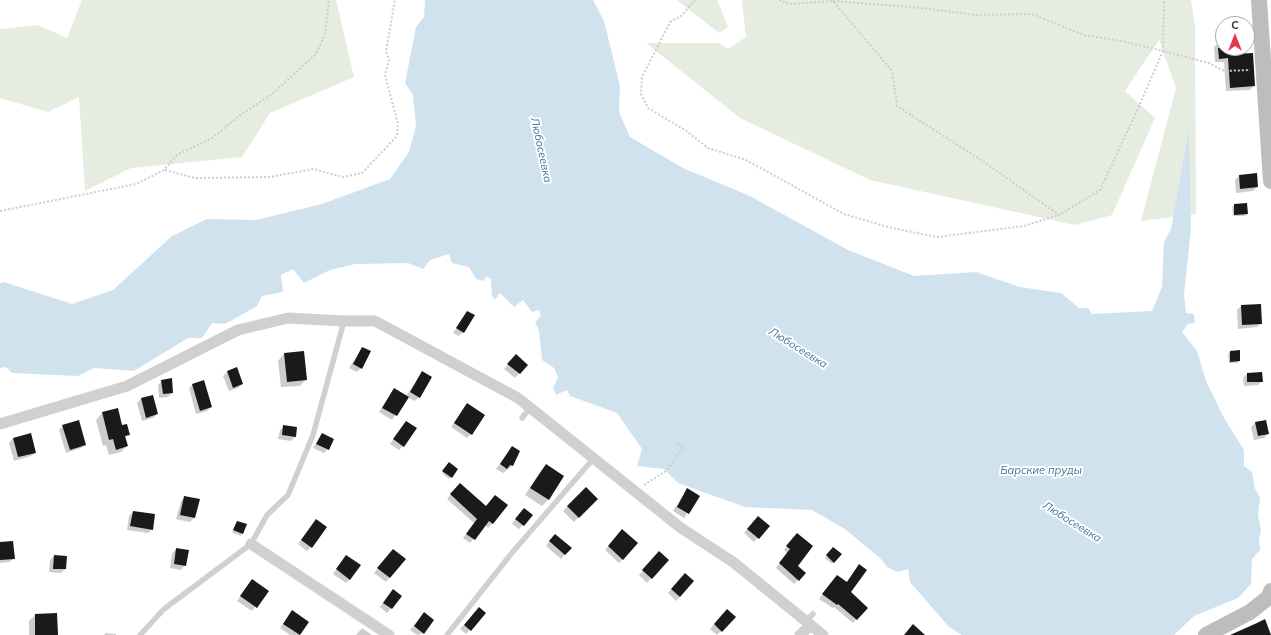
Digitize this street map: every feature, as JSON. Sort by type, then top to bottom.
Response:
[{"type":"street","points":[[1259,0],[1271,181]]},
{"type":"street","points":[[0,424],[127,386],[238,330],[288,318],[375,321],[518,398],[681,528],[733,562],[810,620],[823,635]]},
{"type":"street","points":[[251,544],[389,635]]},
{"type":"street","points":[[1206,635],[1250,612],[1270,596]]},
{"type":"street","points":[[800,635],[810,620]]},
{"type":"lane","points":[[140,635],[164,609],[251,544],[267,516],[288,495],[313,435],[344,321]]},
{"type":"lane","points":[[522,418],[530,408]]},
{"type":"lane","points":[[447,635],[510,554],[593,459]]},
{"type":"path","points":[[0,211],[136,184],[164,170],[177,155],[212,138],[243,113],[272,95],[316,54],[325,34],[329,0]]},
{"type":"path","points":[[164,170],[195,178],[270,176],[313,169],[343,177],[362,173],[397,136],[398,124],[385,75],[389,60],[386,51],[395,0]]},
{"type":"path","points":[[695,0],[681,16],[670,22],[642,76],[641,94],[648,108],[685,130],[708,148],[746,160],[844,214],[888,227],[936,237],[1024,226],[1059,215],[1100,190],[1140,104],[1162,51],[1164,0]]},
{"type":"path","points":[[779,0],[790,4],[833,1],[922,8],[975,15],[1032,14],[1084,35],[1121,41],[1209,63],[1224,71],[1247,70],[1263,73]]},
{"type":"path","points":[[833,1],[892,71],[897,106],[981,160],[1059,215]]},
{"type":"path","points":[[678,444],[685,450]]},
{"type":"path","points":[[636,493],[646,483],[666,471],[683,448]]},
{"type":"shaded area","points":[[82,0],[336,0],[354,77],[270,113],[242,157],[131,168],[85,191],[79,97],[48,112],[0,98],[0,29],[38,25],[67,38]]},
{"type":"shaded area","points":[[677,0],[717,0],[728,27],[719,33]]},
{"type":"shaded area","points":[[742,0],[1191,0],[1195,26],[1196,214],[1141,221],[1176,88],[1159,40],[1125,91],[1155,118],[1112,215],[1075,225],[870,180],[740,118],[646,43],[719,43],[728,49],[746,37]]},
{"type":"water","name":"Барские пруды","points":[[425,0],[593,0],[604,21],[620,86],[619,112],[630,137],[683,168],[750,196],[848,250],[914,276],[976,272],[1020,287],[1061,293],[1079,308],[1088,308],[1092,314],[1152,311],[1162,287],[1164,242],[1171,229],[1189,129],[1191,228],[1184,294],[1186,313],[1194,314],[1195,323],[1188,324],[1182,332],[1197,351],[1206,381],[1224,418],[1244,450],[1244,466],[1252,472],[1255,489],[1260,497],[1258,515],[1261,530],[1259,539],[1260,550],[1252,559],[1251,584],[1238,598],[1194,616],[1174,635],[962,635],[949,627],[910,582],[908,569],[898,572],[887,567],[881,559],[845,529],[812,510],[745,507],[678,483],[664,469],[637,466],[642,449],[617,413],[570,396],[567,390],[556,395],[553,388],[558,377],[554,368],[542,360],[539,331],[535,322],[541,316],[539,310],[532,312],[523,300],[514,307],[500,293],[495,300],[492,296],[491,279],[486,276],[484,281],[476,279],[469,267],[452,263],[449,254],[430,260],[423,269],[408,263],[355,264],[330,270],[304,283],[293,269],[281,275],[283,292],[262,296],[257,306],[225,324],[212,323],[202,338],[188,338],[134,371],[94,368],[78,376],[12,373],[6,367],[0,368],[0,283],[4,282],[72,304],[113,290],[172,236],[207,219],[256,220],[322,204],[390,179],[409,152],[416,126],[413,95],[405,83],[416,27],[424,17]]},
{"type":"building","points":[[1219,56],[1253,56],[1255,86],[1230,88],[1228,58],[1219,59]]},
{"type":"building","points":[[1257,173],[1258,187],[1240,189],[1239,175]]},
{"type":"building","points":[[1247,203],[1248,214],[1234,215],[1234,204]]},
{"type":"building","points":[[1261,304],[1262,324],[1242,325],[1241,305]]},
{"type":"building","points":[[467,311],[475,315],[464,333],[456,328]]},
{"type":"building","points":[[362,347],[371,351],[362,369],[353,364]]},
{"type":"building","points":[[1240,350],[1240,361],[1230,362],[1230,351]]},
{"type":"building","points":[[304,351],[307,380],[287,382],[284,353]]},
{"type":"building","points":[[516,354],[528,365],[520,374],[507,364]]},
{"type":"building","points":[[237,367],[243,384],[233,388],[227,371]]},
{"type":"building","points":[[422,371],[432,377],[420,398],[410,392]]},
{"type":"building","points":[[1262,372],[1263,382],[1247,382],[1247,373]]},
{"type":"building","points":[[172,378],[173,393],[163,394],[161,380]]},
{"type":"building","points":[[204,380],[212,407],[200,411],[192,384]]},
{"type":"building","points":[[394,388],[409,397],[397,416],[382,408]]},
{"type":"building","points":[[153,395],[158,414],[146,418],[141,398]]},
{"type":"building","points":[[467,403],[485,415],[472,435],[454,423]]},
{"type":"building","points":[[118,408],[122,425],[127,424],[130,435],[125,436],[128,446],[116,450],[113,439],[109,440],[102,412]]},
{"type":"building","points":[[79,420],[86,445],[70,450],[62,425]]},
{"type":"building","points":[[1266,420],[1269,434],[1258,436],[1255,422]]},
{"type":"building","points":[[406,421],[417,428],[404,447],[393,439]]},
{"type":"building","points":[[283,425],[297,427],[296,437],[282,435]]},
{"type":"building","points":[[31,433],[36,453],[18,457],[13,438]]},
{"type":"building","points":[[322,433],[334,439],[329,450],[316,444]]},
{"type":"building","points":[[512,446],[520,451],[513,466],[510,465],[507,469],[500,464]]},
{"type":"building","points":[[449,462],[458,469],[452,478],[442,471]]},
{"type":"building","points":[[546,464],[564,476],[549,500],[530,488]]},
{"type":"building","points":[[460,483],[486,506],[495,495],[508,505],[493,524],[489,521],[475,540],[466,534],[477,519],[450,494]]},
{"type":"building","points":[[586,487],[598,499],[579,518],[567,506]]},
{"type":"building","points":[[687,488],[700,496],[689,514],[677,507]]},
{"type":"building","points":[[184,496],[200,499],[195,518],[180,515]]},
{"type":"building","points":[[524,508],[533,515],[524,526],[515,519]]},
{"type":"building","points":[[133,511],[155,514],[153,530],[130,526]]},
{"type":"building","points":[[758,516],[770,526],[759,539],[747,529]]},
{"type":"building","points":[[316,519],[327,527],[312,548],[301,540]]},
{"type":"building","points":[[237,521],[247,524],[243,534],[233,530]]},
{"type":"building","points":[[622,529],[638,543],[623,560],[608,546]]},
{"type":"building","points":[[797,533],[813,546],[798,566],[806,573],[799,581],[779,563],[790,549],[786,546]]},
{"type":"building","points":[[555,534],[572,548],[565,555],[549,541]]},
{"type":"building","points":[[13,541],[15,559],[0,560],[0,542]]},
{"type":"building","points":[[833,547],[842,554],[834,563],[826,555]]},
{"type":"building","points":[[176,548],[189,550],[186,566],[174,564]]},
{"type":"building","points":[[393,549],[406,559],[390,578],[377,568]]},
{"type":"building","points":[[659,551],[669,560],[652,579],[642,570]]},
{"type":"building","points":[[54,555],[67,556],[66,569],[53,569]]},
{"type":"building","points":[[346,555],[361,565],[350,580],[336,569]]},
{"type":"building","points":[[859,564],[867,570],[851,592],[868,608],[857,620],[838,604],[837,605],[822,594],[837,575],[847,582]]},
{"type":"building","points":[[685,573],[694,581],[680,597],[671,589]]},
{"type":"building","points":[[252,579],[269,591],[257,608],[240,596]]},
{"type":"building","points":[[393,589],[402,596],[392,609],[383,603]]},
{"type":"building","points":[[479,607],[486,613],[471,631],[464,625]]},
{"type":"building","points":[[727,609],[736,617],[722,632],[714,624]]},
{"type":"building","points":[[292,610],[309,622],[300,635],[283,624]]},
{"type":"building","points":[[424,612],[434,620],[424,634],[414,626]]},
{"type":"building","points":[[57,613],[58,635],[35,635],[35,614]]},
{"type":"building","points":[[1265,619],[1271,635],[1230,635],[1257,623]]},
{"type":"building","points":[[913,624],[925,635],[904,635]]},
{"type":"water label","name":"Любосеевка","points":[[541,150]]},
{"type":"water label","name":"Любосеевка","points":[[798,348]]},
{"type":"water label","name":"Любосеевка","points":[[1072,522]]}]
